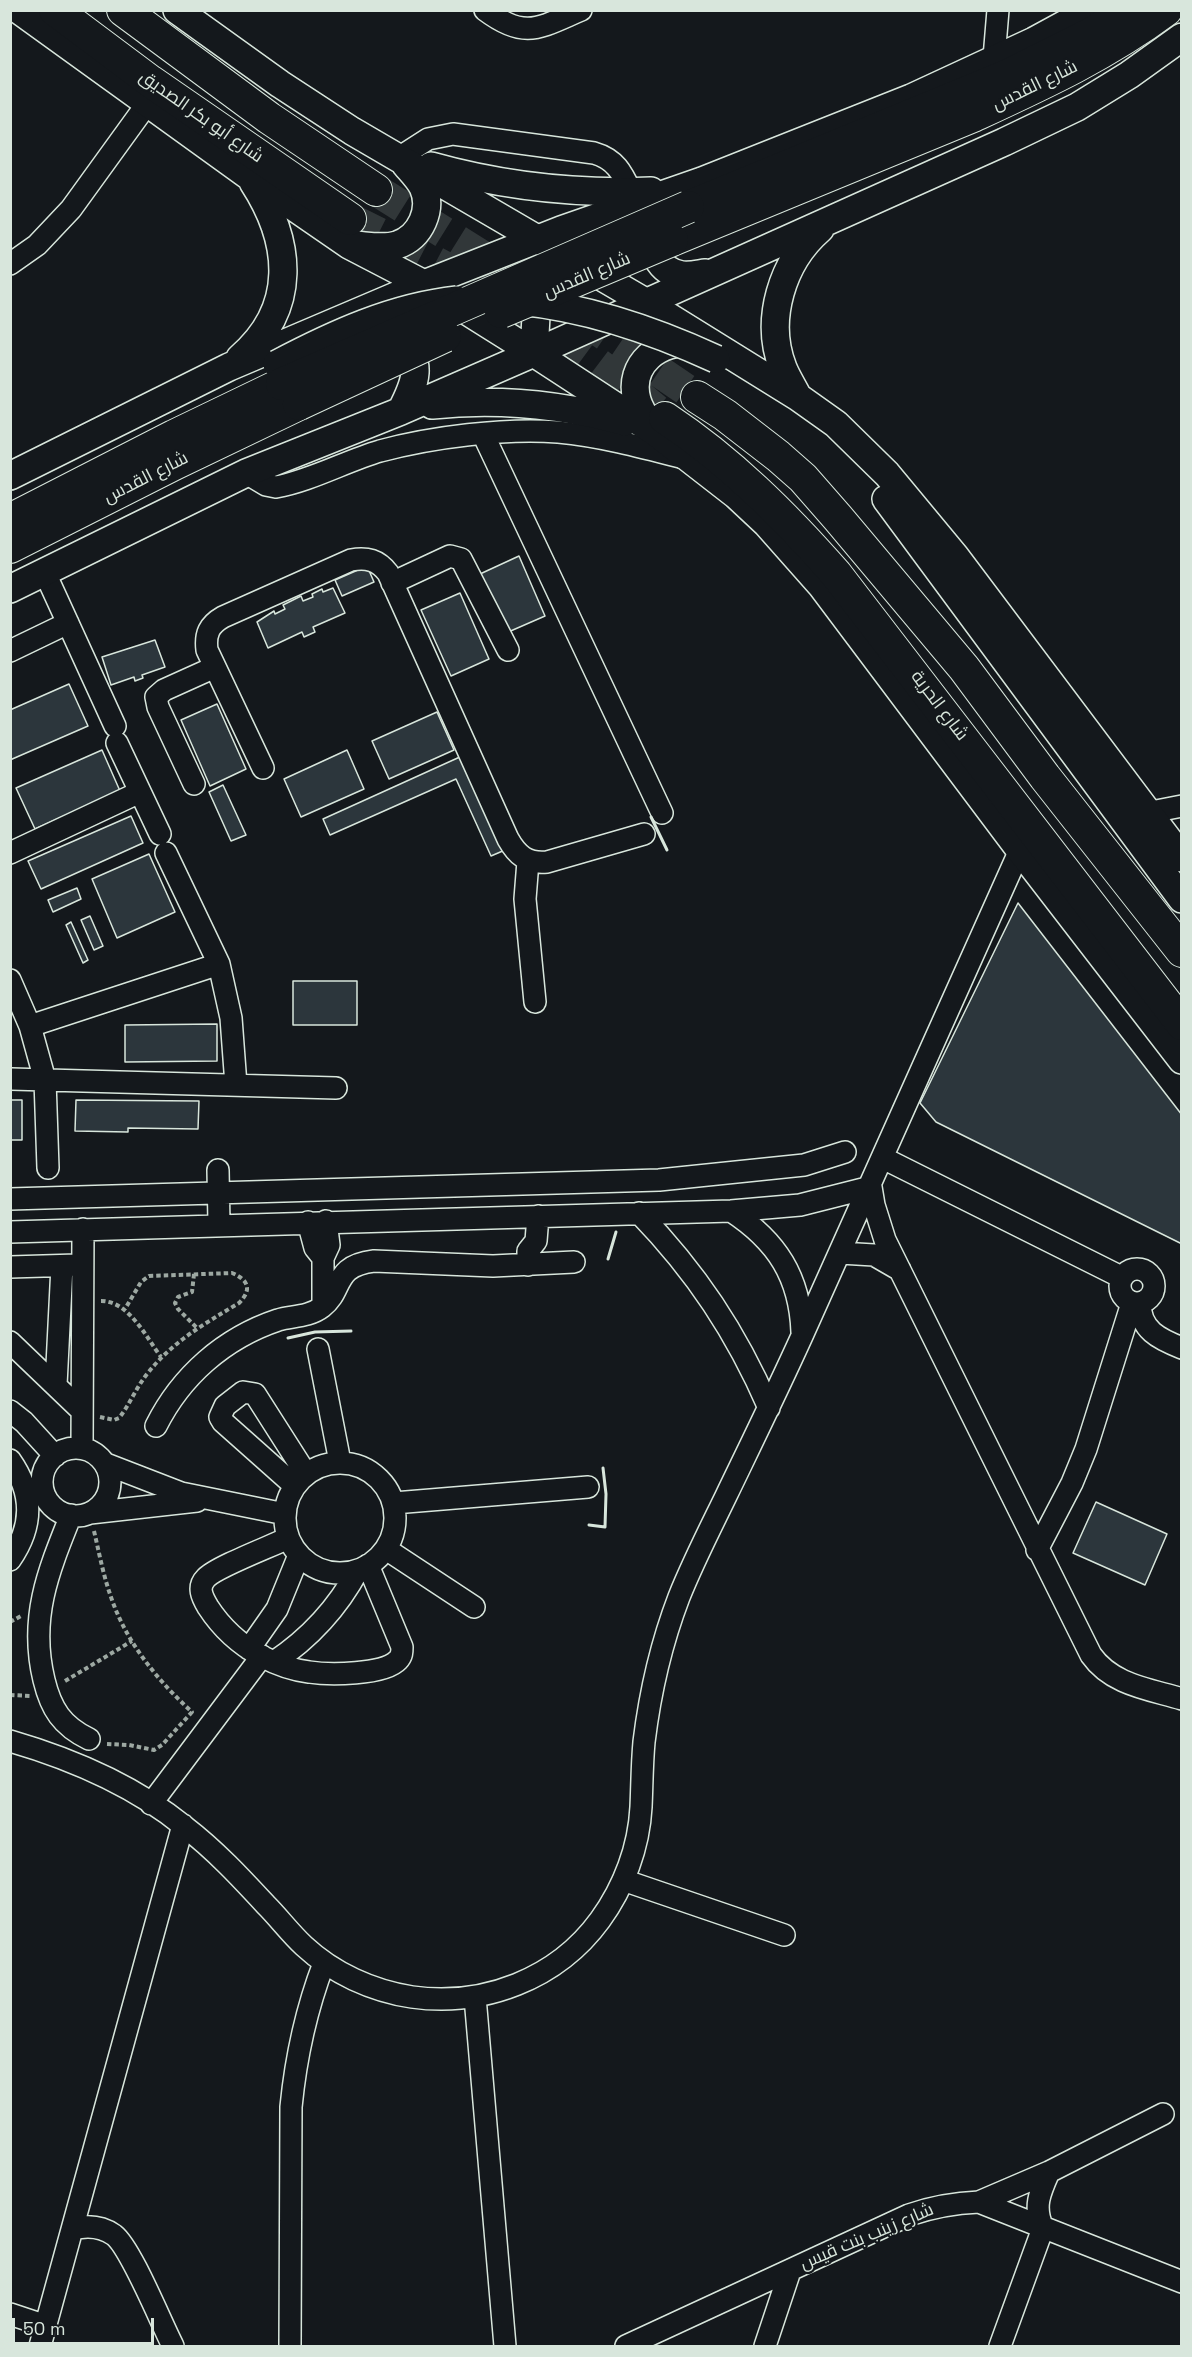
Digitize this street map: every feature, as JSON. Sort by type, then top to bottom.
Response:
[{"type":"highway","name":"شارع أبو بكر الصديق","points":[[55,10],[350,232]]},
{"type":"highway","name":"شارع أبو بكر الصديق","points":[[123,10],[269,118],[376,190]]},
{"type":"highway","name":"شارع القدس","points":[[10,520],[174,436],[684,198],[1006,76],[1092,33],[1127,10]]},
{"type":"highway","name":"شارع القدس","points":[[10,547],[174,464],[286,384],[452,332],[1008,100],[1107,50],[1166,10]]},
{"type":"highway","points":[[697,397],[725,415],[803,478],[964,668],[1052,786],[1182,951]]},
{"type":"highway","name":"شارع الحرية","points":[[660,425],[703,445],[752,486],[791,523],[836,574],[1182,1024]]},
{"type":"main road","points":[[19,10],[249,176],[350,232],[424,284],[534,353],[660,425]]},
{"type":"main road","points":[[10,476],[229,367],[424,284],[537,240],[684,198],[911,98],[1064,27],[1091,10]]},
{"type":"main road","points":[[190,14],[298,96],[352,131],[645,302],[802,414],[844,450],[875,483],[1182,899]]},
{"type":"main road","points":[[10,589],[246,473],[401,411],[534,353],[829,222],[1077,107],[1129,75],[1182,37]]},
{"type":"main road","points":[[350,232],[396,245],[406,241],[419,229],[426,214],[423,188],[400,157]]},
{"type":"main road","points":[[400,157],[443,169],[531,186],[631,192],[684,198]]},
{"type":"main road","points":[[229,367],[256,345],[269,326],[282,285],[281,242],[267,204],[249,176]]},
{"type":"main road","points":[[684,198],[655,224],[652,234],[653,251],[659,262],[671,272],[693,275],[718,270]]},
{"type":"main road","points":[[798,397],[783,366],[776,333],[778,299],[785,277],[796,256],[811,237],[829,222]]},
{"type":"main road","points":[[534,353],[537,240]]},
{"type":"main road","points":[[424,284],[537,299],[645,302]]},
{"type":"main road","points":[[10,496],[286,384],[342,332],[415,307],[455,300],[495,298],[576,309],[656,333],[720,355],[798,397],[836,424],[863,449],[917,509],[955,556],[1182,858]]},
{"type":"main road","points":[[341,320],[386,329],[398,335],[408,345],[414,358],[416,372],[414,386],[401,411]]},
{"type":"main road","points":[[720,355],[682,342],[666,345],[644,361],[638,372],[635,387],[640,410],[660,425],[691,460],[736,495],[767,524],[821,585],[1020,850],[1182,1060]]},
{"type":"main road","points":[[401,411],[482,401],[536,404],[660,425]]},
{"type":"street","points":[[485,10],[505,24],[523,30],[546,25],[581,10]]},
{"type":"street","points":[[994,58],[998,10]]},
{"type":"street","points":[[10,264],[37,244],[72,209],[147,104]]},
{"type":"street","points":[[400,157],[428,139],[453,134],[594,153],[603,156],[619,168],[631,192]]},
{"type":"street","points":[[246,473],[266,485],[276,487],[382,450],[483,434],[532,431],[559,432],[626,443],[691,460]]},
{"type":"street","points":[[483,434],[662,813]]},
{"type":"street","points":[[392,583],[444,558],[456,556],[461,559],[508,650]]},
{"type":"street","points":[[263,768],[207,650],[208,630],[214,622],[223,617],[351,560],[368,559],[376,562],[388,573],[515,851],[528,861],[547,862],[644,834]]},
{"type":"street","points":[[45,573],[140,792],[219,964],[231,1018],[236,1085]]},
{"type":"street","points":[[10,651],[68,623]]},
{"type":"street","points":[[194,784],[158,707],[156,697],[164,690],[215,667]]},
{"type":"street","points":[[10,853],[140,792]]},
{"type":"street","points":[[1146,813],[1182,806]]},
{"type":"street","points":[[10,1741],[85,1769],[150,1804],[183,1825],[244,1881],[306,1949],[324,1963],[364,1984],[386,1992],[430,1999],[475,1997],[518,1984],[557,1964],[589,1934],[614,1899],[623,1880],[638,1834],[645,1737],[657,1669],[666,1635],[692,1568],[871,1187],[1020,850]]},
{"type":"street","points":[[528,861],[525,898],[536,1002]]},
{"type":"street","points":[[30,1026],[219,964]]},
{"type":"street","points":[[10,980],[30,1026],[45,1080],[48,1168]]},
{"type":"street","points":[[11,1079],[336,1088]]},
{"type":"street","points":[[10,1199],[659,1180],[804,1165],[845,1152]]},
{"type":"street","points":[[883,1158],[1122,1277]]},
{"type":"street","points":[[218,1170],[219,1224]]},
{"type":"street","points":[[10,1232],[317,1221],[731,1211],[800,1205],[871,1187]]},
{"type":"street","points":[[871,1187],[885,1240],[903,1272],[1037,1550],[1091,1655],[1102,1669],[1125,1683],[1182,1699]]},
{"type":"street","points":[[731,1211],[766,1237],[779,1254],[797,1293],[802,1314],[802,1336]]},
{"type":"street","points":[[639,1213],[681,1259],[720,1312],[738,1343],[769,1408]]},
{"type":"street","points":[[528,1216],[536,1241],[528,1258]]},
{"type":"street","points":[[317,1221],[329,1245],[323,1258],[323,1307]]},
{"type":"street","points":[[56,1385],[73,1266],[83,1229]]},
{"type":"street","points":[[840,1253],[874,1255],[903,1272]]},
{"type":"street","points":[[156,1426],[167,1404],[192,1373],[223,1348],[260,1327],[323,1307],[349,1269],[365,1262],[528,1258],[574,1262]]},
{"type":"street","points":[[10,1267],[73,1266]]},
{"type":"street","points":[[73,1266],[83,1299],[82,1448]]},
{"type":"street","points":[[1037,1550],[1072,1483],[1086,1449],[1136,1303],[1152,1294],[1153,1279],[1149,1273],[1134,1269],[1122,1277],[1119,1285],[1121,1293],[1136,1303],[1149,1331],[1182,1348]]},
{"type":"street","points":[[10,1342],[82,1411]]},
{"type":"street","points":[[318,1349],[340,1462]]},
{"type":"street","points":[[10,1411],[24,1422],[55,1456]]},
{"type":"street","points":[[27,1494],[55,1456],[63,1451],[82,1448],[99,1457],[106,1464],[155,1484],[207,1500],[285,1515]]},
{"type":"street","points":[[10,1460],[27,1494],[28,1515],[24,1536],[10,1560]]},
{"type":"street","points":[[262,1656],[293,1649],[327,1617],[363,1568],[386,1549],[395,1527],[394,1503],[389,1492],[374,1474],[364,1467],[340,1462],[317,1467],[301,1480],[289,1495],[285,1515],[294,1546],[316,1568],[347,1573],[363,1568]]},
{"type":"street","points":[[88,1739],[74,1732],[61,1721],[52,1708],[40,1665],[38,1617],[52,1562],[80,1514],[105,1501],[109,1492],[109,1473],[106,1464]]},
{"type":"street","points":[[394,1503],[588,1487]]},
{"type":"street","points":[[27,1494],[54,1507],[80,1514],[207,1500]]},
{"type":"street","points":[[294,1546],[210,1574],[201,1586],[204,1600],[227,1631],[262,1656],[292,1669],[329,1674],[367,1671],[385,1667],[398,1660],[402,1654],[402,1647],[363,1568]]},
{"type":"street","points":[[150,1804],[262,1656],[294,1546]]},
{"type":"street","points":[[386,1549],[474,1607]]},
{"type":"street","points":[[10,2314],[43,2336],[183,1825]]},
{"type":"street","points":[[623,1880],[784,1935]]},
{"type":"street","points":[[291,2346],[292,2096],[304,2022],[324,1963]]},
{"type":"street","points":[[475,1997],[505,2346]]},
{"type":"street","points":[[979,2202],[1050,2172],[1163,2114]]},
{"type":"street","points":[[1000,2346],[1043,2228],[1037,2212],[1037,2203],[1050,2172]]},
{"type":"street","name":"شارع زينب بنت قيس","points":[[626,2346],[909,2215],[938,2206],[979,2202],[1182,2282]]},
{"type":"street","points":[[73,2229],[84,2226],[106,2230],[123,2244],[172,2346]]},
{"type":"street","points":[[765,2346],[790,2271]]},
{"type":"path","points":[[82,1411],[106,1420],[119,1418],[145,1376],[161,1357],[197,1328],[239,1304],[246,1296],[247,1286],[242,1277],[232,1273],[154,1275],[144,1278],[125,1310]]},
{"type":"path","points":[[194,1274],[192,1292],[178,1298],[175,1304],[178,1310],[197,1328]]},
{"type":"path","points":[[83,1299],[112,1302],[125,1310],[161,1357]]},
{"type":"path","points":[[80,1514],[110,1596],[132,1641],[159,1679],[192,1713],[162,1746],[154,1750],[88,1739]]},
{"type":"path","points":[[10,1695],[32,1696],[46,1692],[132,1641]]},
{"type":"building","points":[[519,556],[545,616],[506,633],[480,574]]},
{"type":"building","points":[[367,566],[374,582],[342,596],[335,580]]},
{"type":"building","points":[[333,588],[345,613],[313,627],[315,632],[304,637],[302,632],[268,648],[257,622],[274,611],[275,614],[285,609],[283,605],[301,596],[303,601],[313,597],[312,594],[322,589],[323,592]]},
{"type":"building","points":[[460,593],[489,659],[451,676],[421,610]]},
{"type":"building","points":[[155,640],[165,667],[142,675],[143,678],[135,681],[134,677],[111,685],[102,657]]},
{"type":"building","points":[[69,684],[88,726],[10,760],[10,710]]},
{"type":"building","points":[[217,704],[246,769],[210,786],[181,720]]},
{"type":"building","points":[[437,712],[454,750],[389,779],[372,741]]},
{"type":"building","points":[[102,750],[120,791],[35,829],[16,788]]},
{"type":"building","points":[[347,750],[364,789],[301,817],[284,779]]},
{"type":"building","points":[[462,756],[505,850],[491,856],[456,779],[330,835],[323,819]]},
{"type":"building","points":[[223,785],[246,835],[231,841],[209,792]]},
{"type":"building","points":[[131,816],[143,843],[41,889],[28,861]]},
{"type":"building","points":[[149,854],[175,912],[117,938],[92,879]]},
{"type":"building","points":[[77,888],[81,899],[53,912],[48,900]]},
{"type":"building","points":[[1018,903],[1182,1115],[1182,1244],[936,1122],[920,1103]]},
{"type":"building","points":[[90,916],[103,946],[94,950],[81,920]]},
{"type":"building","points":[[71,922],[88,960],[83,963],[66,925]]},
{"type":"building","points":[[293,981],[357,981],[357,1025],[293,1025]]},
{"type":"building","points":[[217,1024],[217,1061],[125,1062],[125,1025]]},
{"type":"building","points":[[10,1100],[22,1100],[22,1140],[10,1140]]},
{"type":"building","points":[[76,1100],[199,1101],[198,1129],[128,1128],[128,1132],[75,1131]]},
{"type":"building","points":[[1096,1502],[1167,1534],[1145,1585],[1073,1553]]},
{"type":"tunnel","points":[[376,190],[576,315],[697,397]]},
{"type":"tunnel","points":[[350,219],[446,268],[516,308],[554,332],[656,410]]},
{"type":"wall","points":[[651,817],[667,850]]},
{"type":"wall","points":[[608,1259],[616,1232]]},
{"type":"wall","points":[[288,1338],[315,1332],[351,1331]]},
{"type":"wall","points":[[589,1525],[605,1527],[606,1494],[603,1468]]}]
